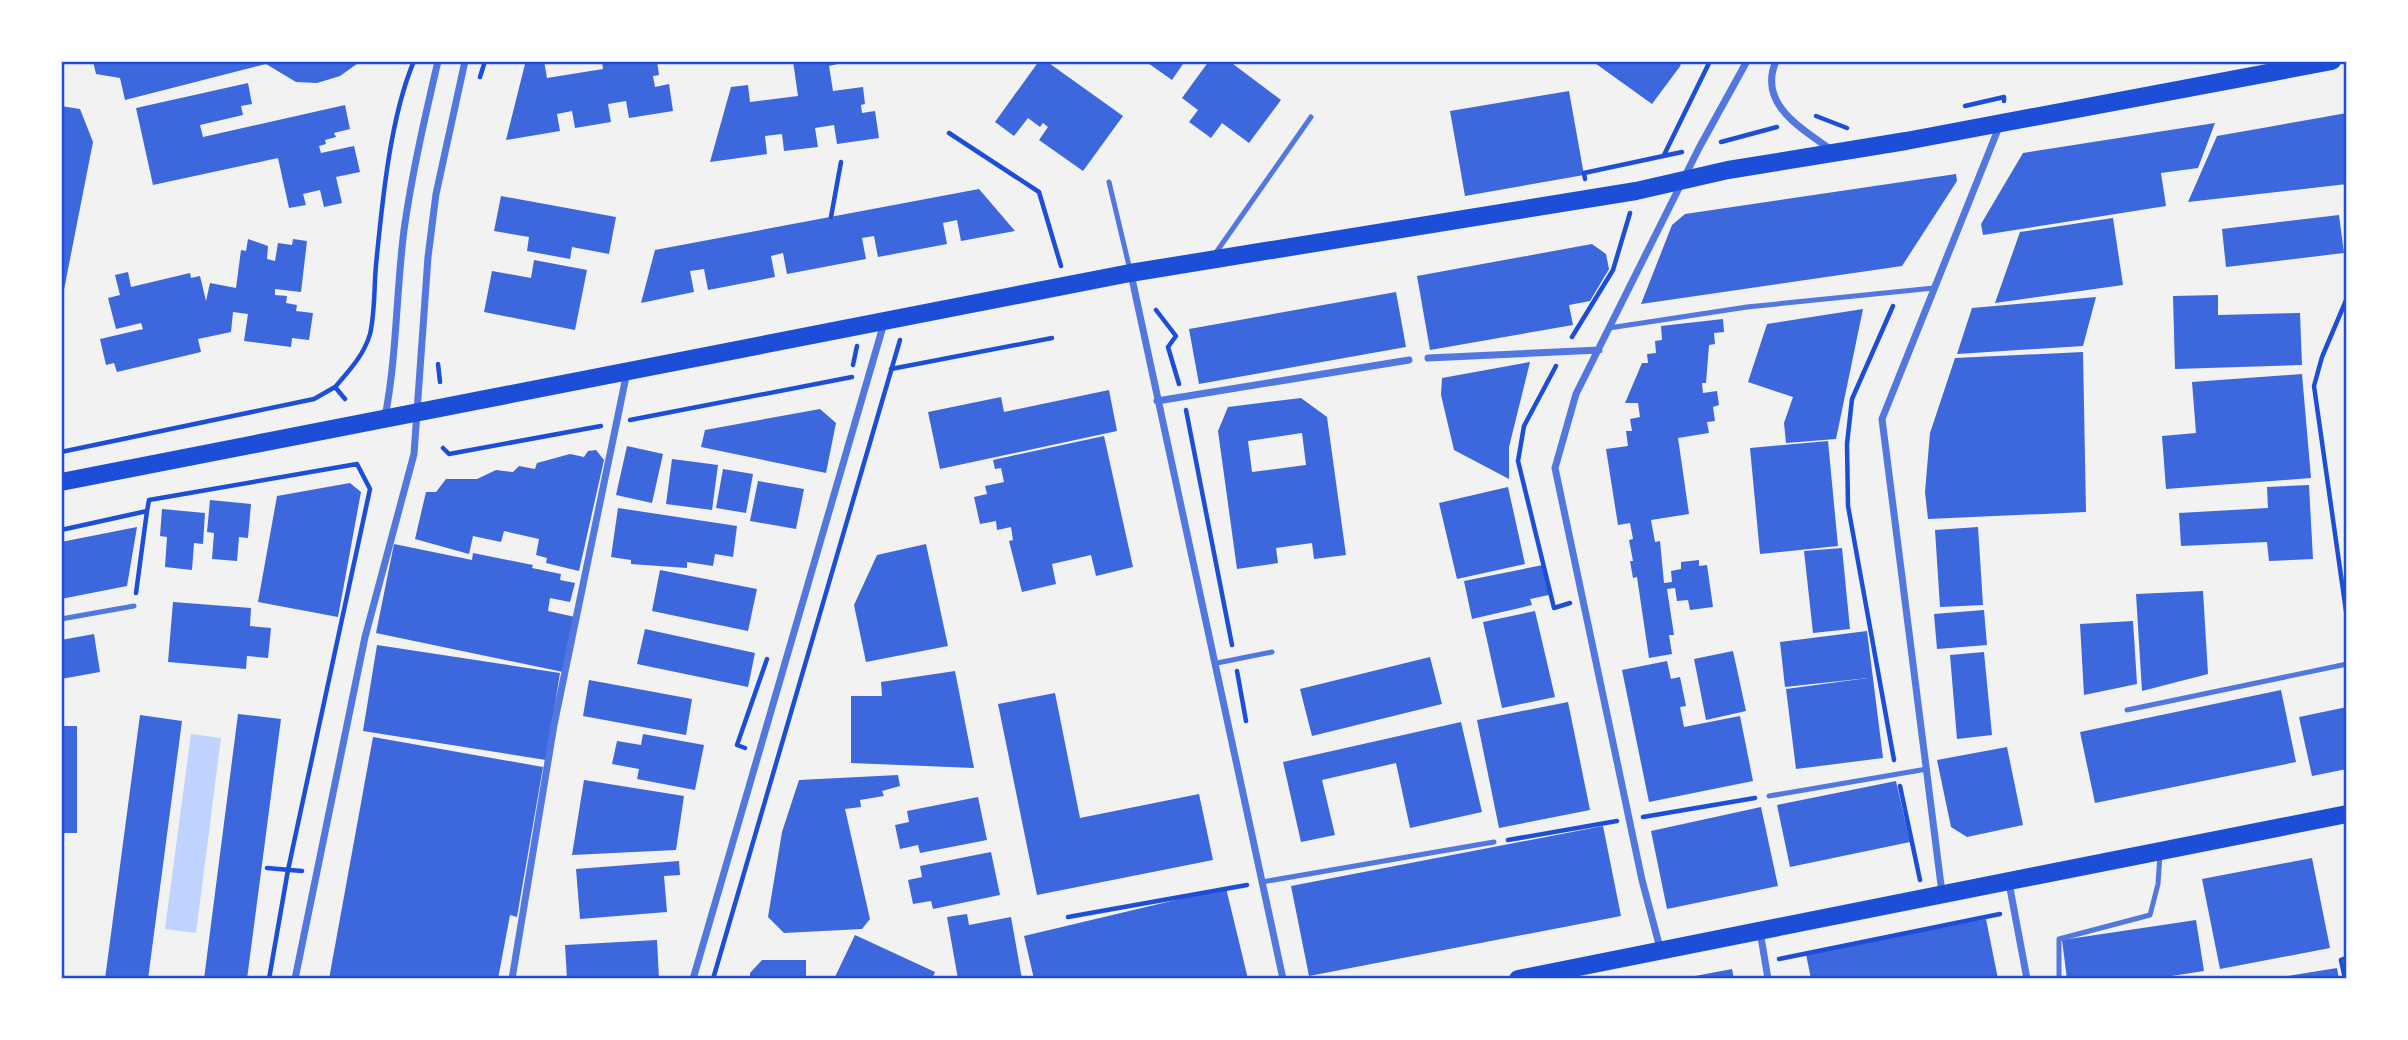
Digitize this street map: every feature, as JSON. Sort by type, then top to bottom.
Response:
[{"type":"main road","points":[[61,482],[384,422],[1138,272],[1636,191],[2001,123],[2253,72],[2332,61]]},
{"type":"main road","points":[[1518,979],[1660,947],[1942,896],[2347,814]]},
{"type":"street","points":[[384,422],[394,360],[404,229],[421,130],[438,61]]},
{"type":"street","points":[[295,979],[363,648],[414,454],[428,257],[436,194],[465,61]]},
{"type":"street","points":[[1660,947],[1629,819],[1556,482],[1558,452],[1576,394],[1746,61]]},
{"type":"street","points":[[1776,61],[1770,74],[1776,104],[1794,123],[1835,152]]},
{"type":"street","points":[[1942,896],[1882,419],[2001,123]]},
{"type":"street","points":[[1138,272],[1157,401],[1217,663],[1283,979]]},
{"type":"street","points":[[693,979],[872,373],[884,323]]},
{"type":"street","points":[[1428,358],[1598,350]]},
{"type":"street","points":[[1157,401],[1409,360]]},
{"type":"street","points":[[512,979],[554,725],[627,372]]},
{"type":"street","points":[[2008,882],[2027,979]]},
{"type":"street","points":[[1759,931],[1768,979]]},
{"type":"lane","points":[[1211,260],[1311,117]]},
{"type":"lane","points":[[1109,182],[1138,272]]},
{"type":"lane","points":[[1609,328],[1748,307],[1934,288]]},
{"type":"lane","points":[[61,619],[134,606]]},
{"type":"lane","points":[[1217,663],[1272,652]]},
{"type":"lane","points":[[2127,710],[2347,664]]},
{"type":"lane","points":[[1769,796],[1927,769]]},
{"type":"lane","points":[[1262,882],[1494,842]]},
{"type":"lane","points":[[2059,979],[2059,939],[2150,915],[2158,884],[2160,852]]},
{"type":"path","points":[[61,452],[314,399],[335,387],[360,357],[370,334],[380,226],[392,149],[408,76],[415,61]]},
{"type":"path","points":[[1664,156],[1710,61]]},
{"type":"path","points":[[1951,109],[2004,97],[2001,123]]},
{"type":"path","points":[[1812,114],[1845,128],[1858,127]]},
{"type":"path","points":[[949,133],[1039,192],[1067,286]]},
{"type":"path","points":[[831,217],[841,162]]},
{"type":"path","points":[[1138,272],[1157,311],[1176,336],[1168,347],[1183,397],[1247,729]]},
{"type":"path","points":[[1899,292],[1852,399],[1847,444],[1848,506],[1897,774],[1924,899]]},
{"type":"path","points":[[2347,298],[2322,357],[2314,386],[2347,618]]},
{"type":"path","points":[[713,979],[905,318]]},
{"type":"path","points":[[443,448],[449,454],[1052,338]]},
{"type":"path","points":[[335,387],[345,399]]},
{"type":"path","points":[[134,606],[149,500],[357,464],[370,489],[288,870],[270,979]]},
{"type":"path","points":[[61,530],[147,511]]},
{"type":"path","points":[[1494,842],[1769,796]]},
{"type":"path","points":[[267,868],[317,873]]},
{"type":"path","points":[[1068,917],[1262,882]]},
{"type":"path","points":[[1765,962],[2014,912]]},
{"type":"path","points":[[2345,979],[2341,960],[2347,958]]},
{"type":"water","points":[[191,734],[221,738],[196,933],[165,929]]},
{"type":"building","points":[[93,61],[361,61],[340,76],[317,83],[296,82],[266,64],[125,100],[120,78],[96,74]]},
{"type":"building","points":[[544,61],[547,78],[603,69],[602,61],[657,61],[659,75],[653,76],[655,87],[669,84],[673,111],[629,118],[626,101],[608,104],[611,122],[575,128],[572,111],[557,114],[560,131],[506,140],[525,64]]},
{"type":"building","points":[[793,61],[850,61],[829,66],[833,91],[863,87],[865,104],[861,105],[862,113],[875,111],[879,138],[837,144],[834,125],[815,128],[818,147],[784,151],[782,134],[765,136],[767,154],[710,162],[731,87],[748,85],[750,102],[798,96]]},
{"type":"building","points":[[1039,61],[1046,61],[1123,116],[1083,171],[1039,140],[1048,127],[1043,123],[1040,127],[1028,118],[1014,136],[995,122]]},
{"type":"building","points":[[1145,61],[1185,61],[1172,80]]},
{"type":"building","points":[[1209,61],[1229,61],[1281,100],[1249,143],[1222,123],[1211,138],[1189,122],[1198,110],[1182,98]]},
{"type":"building","points":[[1592,61],[1676,61],[1681,65],[1652,104]]},
{"type":"building","points":[[248,83],[252,104],[241,106],[243,115],[200,125],[203,137],[345,105],[350,129],[334,133],[336,137],[325,140],[326,144],[319,146],[321,153],[354,146],[360,172],[336,177],[342,203],[324,207],[320,190],[303,194],[306,205],[289,208],[278,158],[153,185],[136,108]]},
{"type":"building","points":[[1569,91],[1584,175],[1465,196],[1450,111]]},
{"type":"building","points":[[61,106],[80,109],[93,142],[62,300]]},
{"type":"building","points":[[2347,113],[2347,184],[2188,202],[2217,136]]},
{"type":"building","points":[[2215,123],[2198,168],[2161,173],[2166,206],[1983,235],[1981,224],[2023,153]]},
{"type":"building","points":[[1956,174],[1957,181],[1902,266],[1641,304],[1672,225],[1685,214]]},
{"type":"building","points":[[979,189],[1015,231],[961,241],[957,220],[943,223],[947,244],[878,257],[874,236],[862,238],[866,259],[787,274],[783,253],[771,256],[775,277],[708,290],[704,269],[690,271],[694,292],[641,303],[655,250]]},
{"type":"building","points":[[501,196],[616,217],[609,254],[572,247],[570,259],[527,251],[529,237],[494,231]]},
{"type":"building","points":[[2339,215],[2344,253],[2226,267],[2222,229]]},
{"type":"building","points":[[2113,218],[2123,285],[1995,303],[2020,232]]},
{"type":"building","points":[[248,239],[268,246],[267,259],[275,261],[278,243],[292,245],[293,239],[307,241],[301,292],[275,289],[275,295],[287,296],[286,303],[297,305],[296,311],[313,313],[309,340],[292,338],[291,347],[244,341],[248,314],[233,312],[231,332],[198,339],[201,352],[117,372],[114,363],[106,365],[100,339],[143,329],[141,323],[116,329],[108,298],[120,295],[115,275],[128,272],[131,287],[190,273],[191,278],[200,276],[206,301],[210,283],[236,288],[241,250],[246,251]]},
{"type":"building","points":[[1592,244],[1606,254],[1609,269],[1590,301],[1569,305],[1573,325],[1430,350],[1417,276]]},
{"type":"building","points":[[534,260],[587,270],[575,330],[484,312],[492,271],[531,278]]},
{"type":"building","points":[[1396,292],[1406,347],[1199,384],[1189,329]]},
{"type":"building","points":[[2218,295],[2218,315],[2300,313],[2302,365],[2175,369],[2173,296]]},
{"type":"building","points":[[2096,297],[2083,346],[1957,354],[1972,308]]},
{"type":"building","points":[[1863,309],[1836,439],[1786,443],[1784,423],[1793,397],[1748,382],[1767,324]]},
{"type":"building","points":[[1723,319],[1724,332],[1714,333],[1715,344],[1709,345],[1706,383],[1702,383],[1703,393],[1717,391],[1719,405],[1713,407],[1715,421],[1707,422],[1709,433],[1678,438],[1689,514],[1651,520],[1655,542],[1660,541],[1664,583],[1672,582],[1671,571],[1681,569],[1681,562],[1699,560],[1699,566],[1707,565],[1713,607],[1690,610],[1688,600],[1677,601],[1675,588],[1667,589],[1674,635],[1669,635],[1672,654],[1649,658],[1637,577],[1633,578],[1630,561],[1633,561],[1629,540],[1633,539],[1630,523],[1618,525],[1606,449],[1628,446],[1626,431],[1632,431],[1630,419],[1640,417],[1638,403],[1625,403],[1642,363],[1648,363],[1647,354],[1656,353],[1655,341],[1662,340],[1661,326]]},
{"type":"building","points":[[2083,352],[2086,512],[1928,519],[1925,492],[1930,433],[1955,358]]},
{"type":"building","points":[[1530,362],[1509,447],[1509,479],[1454,450],[1441,395],[1442,378]]},
{"type":"building","points":[[2302,374],[2311,478],[2166,489],[2162,436],[2196,433],[2192,382]]},
{"type":"building","points":[[1109,390],[1117,431],[940,469],[928,412],[1001,397],[1004,412]]},
{"type":"building","points":[[1301,398],[1327,417],[1346,555],[1314,559],[1312,543],[1276,548],[1278,563],[1237,569],[1218,431],[1228,407]],"holes":[[[1302,433],[1306,465],[1252,472],[1248,441]]]},
{"type":"building","points":[[820,409],[836,423],[826,473],[701,447],[705,430]]},
{"type":"building","points":[[1104,436],[1133,567],[1096,576],[1091,555],[1052,564],[1056,584],[1022,592],[1009,541],[1013,540],[1011,527],[997,530],[996,521],[980,524],[974,497],[987,494],[985,486],[1004,482],[1001,468],[995,469],[993,460]]},
{"type":"building","points":[[1828,441],[1838,546],[1760,554],[1750,448]]},
{"type":"building","points":[[627,446],[663,454],[652,503],[616,495]]},
{"type":"building","points":[[596,450],[604,460],[579,571],[546,563],[547,558],[536,555],[539,539],[504,531],[501,542],[473,536],[469,554],[415,539],[426,492],[436,492],[446,479],[477,479],[496,470],[513,472],[519,466],[535,469],[537,463],[570,454],[584,457],[588,451]]},
{"type":"building","points":[[672,459],[718,465],[712,510],[666,504]]},
{"type":"building","points":[[723,469],[753,474],[746,513],[716,508]]},
{"type":"building","points":[[758,481],[804,489],[796,529],[750,521]]},
{"type":"building","points":[[350,483],[361,492],[338,617],[258,602],[277,496]]},
{"type":"building","points":[[2309,485],[2313,559],[2269,561],[2267,542],[2181,546],[2179,513],[2268,508],[2267,487]]},
{"type":"building","points":[[1508,487],[1525,564],[1457,579],[1439,503]]},
{"type":"building","points":[[210,500],[251,504],[248,538],[239,537],[237,561],[212,559],[214,533],[207,532]]},
{"type":"building","points":[[618,508],[737,526],[733,557],[715,554],[713,566],[687,562],[687,568],[631,564],[631,560],[611,557]]},
{"type":"building","points":[[162,509],[205,513],[203,544],[194,543],[192,570],[165,567],[167,537],[160,536]]},
{"type":"building","points":[[137,527],[127,586],[61,599],[61,542]]},
{"type":"building","points":[[1978,527],[1983,605],[1940,607],[1935,530]]},
{"type":"building","points":[[394,544],[472,560],[473,553],[533,565],[532,568],[561,574],[560,580],[575,583],[570,602],[550,598],[548,611],[575,617],[563,672],[376,633]]},
{"type":"building","points":[[926,544],[948,646],[866,662],[854,605],[877,555]]},
{"type":"building","points":[[1842,548],[1850,629],[1813,633],[1804,551]]},
{"type":"building","points":[[1543,565],[1549,595],[1530,599],[1532,605],[1472,619],[1464,581]]},
{"type":"building","points":[[660,570],[757,589],[748,631],[652,611]]},
{"type":"building","points":[[2203,591],[2208,674],[2142,691],[2136,594]]},
{"type":"building","points":[[173,602],[251,608],[250,626],[271,628],[268,658],[247,656],[246,669],[168,662]]},
{"type":"building","points":[[1984,610],[1987,645],[1937,649],[1934,614]]},
{"type":"building","points":[[1535,611],[1555,697],[1502,708],[1483,622]]},
{"type":"building","points":[[2133,621],[2137,684],[2084,695],[2080,624]]},
{"type":"building","points":[[645,629],[755,653],[748,687],[637,664]]},
{"type":"building","points":[[1867,631],[1883,758],[1796,769],[1786,689],[1868,678],[1785,687],[1780,642]]},
{"type":"building","points":[[94,634],[100,672],[61,679],[61,640]]},
{"type":"building","points":[[377,645],[560,673],[546,760],[363,731]]},
{"type":"building","points":[[1733,651],[1746,711],[1706,720],[1694,659]]},
{"type":"building","points":[[1984,652],[1992,735],[1957,739],[1950,655]]},
{"type":"building","points":[[1430,657],[1442,704],[1312,736],[1300,689]]},
{"type":"building","points":[[1667,661],[1671,679],[1680,677],[1686,706],[1680,707],[1684,727],[1740,716],[1753,781],[1649,802],[1622,670]]},
{"type":"building","points":[[955,671],[974,768],[851,763],[851,696],[882,696],[881,682]]},
{"type":"building","points":[[589,680],[692,699],[686,735],[583,716]]},
{"type":"building","points":[[2281,690],[2296,762],[2095,803],[2080,732]]},
{"type":"building","points":[[1055,693],[1080,818],[1199,794],[1213,860],[1037,895],[998,704]]},
{"type":"building","points":[[1568,702],[1590,810],[1499,828],[1477,720]]},
{"type":"building","points":[[2347,707],[2347,769],[2312,776],[2299,717]]},
{"type":"building","points":[[238,714],[281,719],[247,979],[204,979]]},
{"type":"building","points":[[140,715],[182,721],[148,979],[105,979]]},
{"type":"building","points":[[1461,722],[1482,812],[1410,828],[1396,763],[1322,780],[1335,835],[1301,842],[1283,762]]},
{"type":"building","points":[[61,726],[77,726],[77,833],[61,833]]},
{"type":"building","points":[[643,734],[704,745],[695,790],[637,779],[639,769],[612,764],[617,741],[641,745]]},
{"type":"building","points":[[373,737],[543,767],[517,917],[510,915],[498,979],[329,979]]},
{"type":"building","points":[[2007,747],[2023,825],[1967,837],[1951,827],[1937,760]]},
{"type":"building","points":[[898,775],[900,786],[882,791],[884,796],[860,800],[861,807],[845,809],[870,919],[862,929],[784,933],[768,917],[782,832],[799,780]]},
{"type":"building","points":[[584,780],[684,796],[676,850],[572,855]]},
{"type":"building","points":[[1896,781],[1910,842],[1790,867],[1777,805]]},
{"type":"building","points":[[978,797],[987,840],[920,853],[918,845],[900,849],[895,825],[909,822],[907,811]]},
{"type":"building","points":[[1761,807],[1778,886],[1667,909],[1651,831]]},
{"type":"building","points":[[1603,826],[1621,916],[1309,976],[1291,886]]},
{"type":"building","points":[[991,852],[1000,895],[933,909],[931,901],[913,904],[908,880],[922,877],[920,866]]},
{"type":"building","points":[[2312,858],[2330,948],[2220,969],[2202,879]]},
{"type":"building","points":[[679,861],[680,875],[664,876],[667,912],[580,919],[576,869]]},
{"type":"building","points":[[1226,888],[1248,979],[1034,979],[1024,936]]},
{"type":"building","points":[[967,914],[969,925],[1011,917],[1022,979],[958,979],[947,917]]},
{"type":"building","points":[[1986,919],[1998,979],[1811,979],[1806,954]]},
{"type":"building","points":[[2196,920],[2204,971],[2152,979],[2067,979],[2062,940]]},
{"type":"building","points":[[855,935],[935,972],[932,979],[834,979]]},
{"type":"building","points":[[657,940],[659,979],[567,979],[565,945]]},
{"type":"building","points":[[762,960],[806,960],[806,979],[750,979],[750,973]]},
{"type":"building","points":[[2337,968],[2339,979],[2281,977]]},
{"type":"building","points":[[1732,969],[1734,979],[1690,979],[1690,977]]}]
